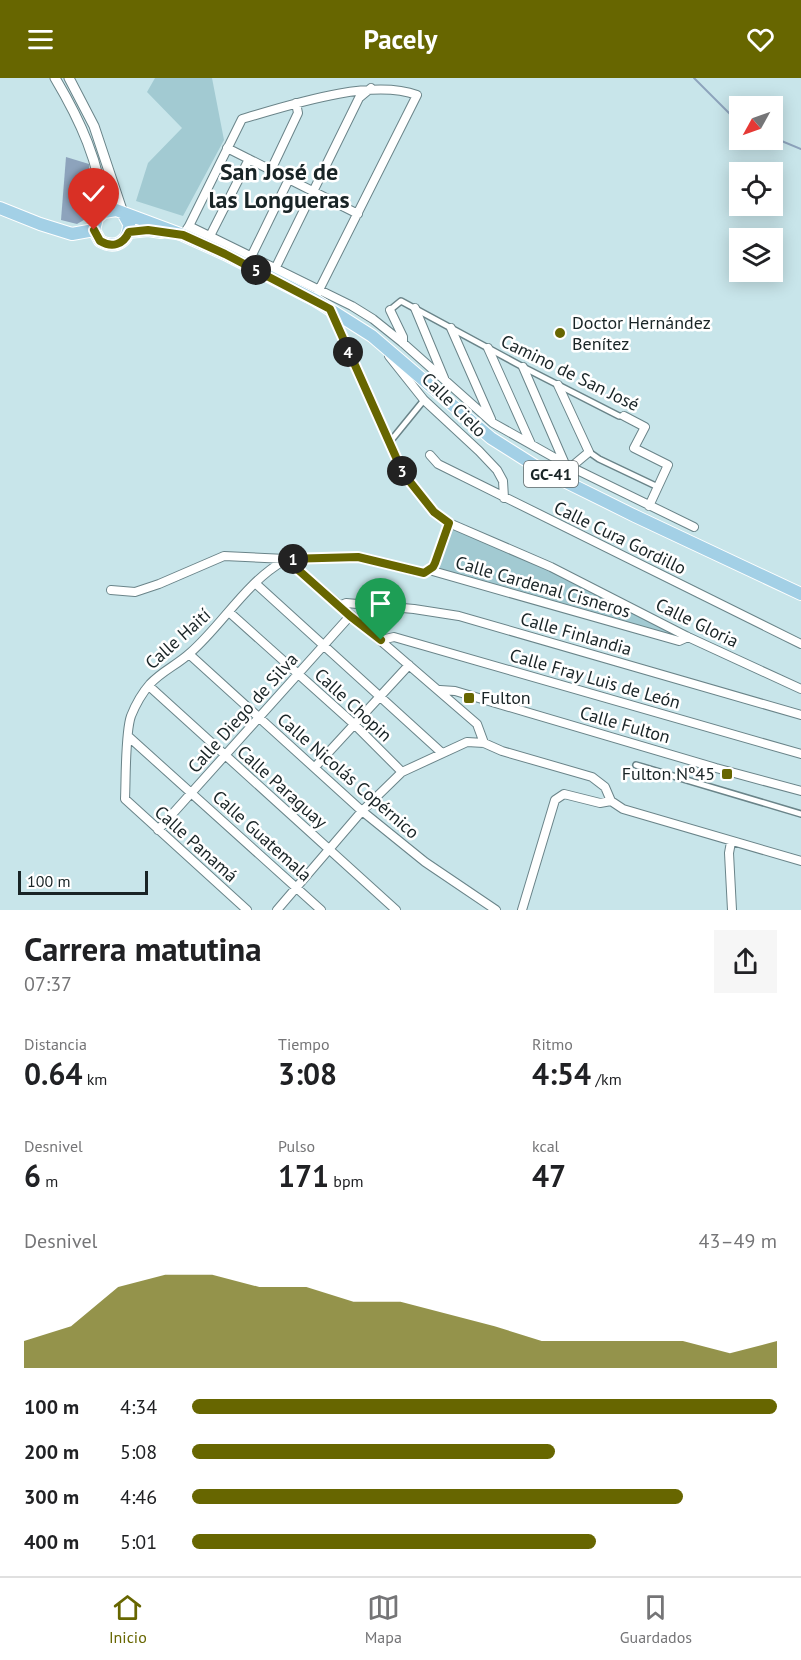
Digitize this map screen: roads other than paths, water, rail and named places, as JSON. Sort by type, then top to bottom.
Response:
[{"type":"main road","points":[[0,208],[72,234],[94,230],[97,218],[104,212]]},
{"type":"main road","name":"GC-41","points":[[104,212],[116,210],[186,231],[225,254],[317,295],[330,309],[372,336],[491,438],[540,469],[801,594]]},
{"type":"main road","points":[[123,213],[129,224],[129,232]]},
{"type":"main road","name":"GC-41","points":[[94,230],[100,241],[112,245],[122,242],[129,232],[186,231]]},
{"type":"street","points":[[56,78],[85,132],[102,185],[104,212]]},
{"type":"street","points":[[69,78],[94,126],[123,213]]},
{"type":"street","points":[[275,268],[359,98],[371,88]]},
{"type":"street","points":[[317,295],[417,95],[404,89],[343,90],[242,119],[186,231],[210,236],[275,268],[317,295],[366,315],[403,343],[493,423],[568,465],[694,527]]},
{"type":"street","points":[[271,170],[298,113],[296,103]]},
{"type":"street","points":[[227,148],[358,214]]},
{"type":"street","points":[[210,236],[249,159]]},
{"type":"street","points":[[250,257],[289,179]]},
{"type":"street","points":[[403,343],[403,337],[390,310],[401,301],[415,308],[446,382]]},
{"type":"street","name":"Camino de San José","points":[[415,308],[523,368],[645,427],[634,447],[668,465],[649,506]]},
{"type":"street","name":"Calle Gloria","points":[[330,309],[388,444],[403,473],[434,512],[449,523],[551,567],[688,637],[801,689]]},
{"type":"street","points":[[451,328],[493,423]]},
{"type":"street","name":"Calle Cielo","points":[[372,336],[424,400],[480,451],[497,470],[503,481],[504,498]]},
{"type":"street","points":[[488,348],[531,444]]},
{"type":"street","points":[[523,368],[568,465]]},
{"type":"street","points":[[558,385],[589,452],[658,487]]},
{"type":"street","points":[[388,444],[424,400]]},
{"type":"street","points":[[568,465],[589,452]]},
{"type":"street","name":"Calle Cura Gordillo","points":[[430,455],[438,464],[504,498],[801,644]]},
{"type":"street","points":[[429,570],[435,563],[449,523]]},
{"type":"street","name":"Calle Cardenal Cisneros","points":[[111,590],[135,592],[224,556],[286,559],[358,557],[413,571],[424,573],[429,570],[679,641],[688,637]]},
{"type":"street","points":[[286,559],[477,724],[484,743]]},
{"type":"street","name":"Calle Haití","points":[[125,799],[131,717],[148,686],[163,672],[189,654],[255,583],[286,559]]},
{"type":"street","points":[[255,583],[442,753]]},
{"type":"street","name":"Calle Finlandia","points":[[339,606],[346,603],[414,609],[459,616],[801,715]]},
{"type":"street","name":"Calle Chopin","points":[[229,612],[354,724],[402,772]]},
{"type":"street","name":"Calle Diego de Silva","points":[[158,830],[350,616]]},
{"type":"street","name":"Calle Fray Luis de León","points":[[381,640],[394,637],[801,754]]},
{"type":"street","name":"Calle Nicolás Copérnico","points":[[189,654],[362,811],[425,862],[496,910]]},
{"type":"street","points":[[315,767],[410,665]]},
{"type":"street","name":"Calle Paraguay","points":[[148,686],[396,910]]},
{"type":"street","name":"Calle Fulton","points":[[440,690],[455,691],[801,791]]},
{"type":"street","name":"Calle Guatemala","points":[[129,737],[321,910]]},
{"type":"street","points":[[277,910],[362,811],[402,772],[467,742],[484,743],[502,751],[592,777],[605,787],[611,801],[623,809],[801,861]]},
{"type":"street","points":[[636,765],[801,813]]},
{"type":"street","points":[[522,910],[555,800],[564,794],[600,803],[611,801]]},
{"type":"street","name":"Calle Panamá","points":[[125,799],[247,910]]},
{"type":"street","points":[[731,842],[729,853],[732,910]]},
{"type":"waterway","points":[[694,78],[729,113]]},
{"type":"waterway","points":[[783,142],[801,149]]},
{"type":"place","name":"Doctor Hernández Benítez","points":[[560,333]]},
{"type":"place","name":"Fulton","points":[[469,698]]},
{"type":"place","name":"Fulton Nº45","points":[[727,774]]},
{"type":"district","name":"San José de las Longueras","points":[[279,186]]}]
